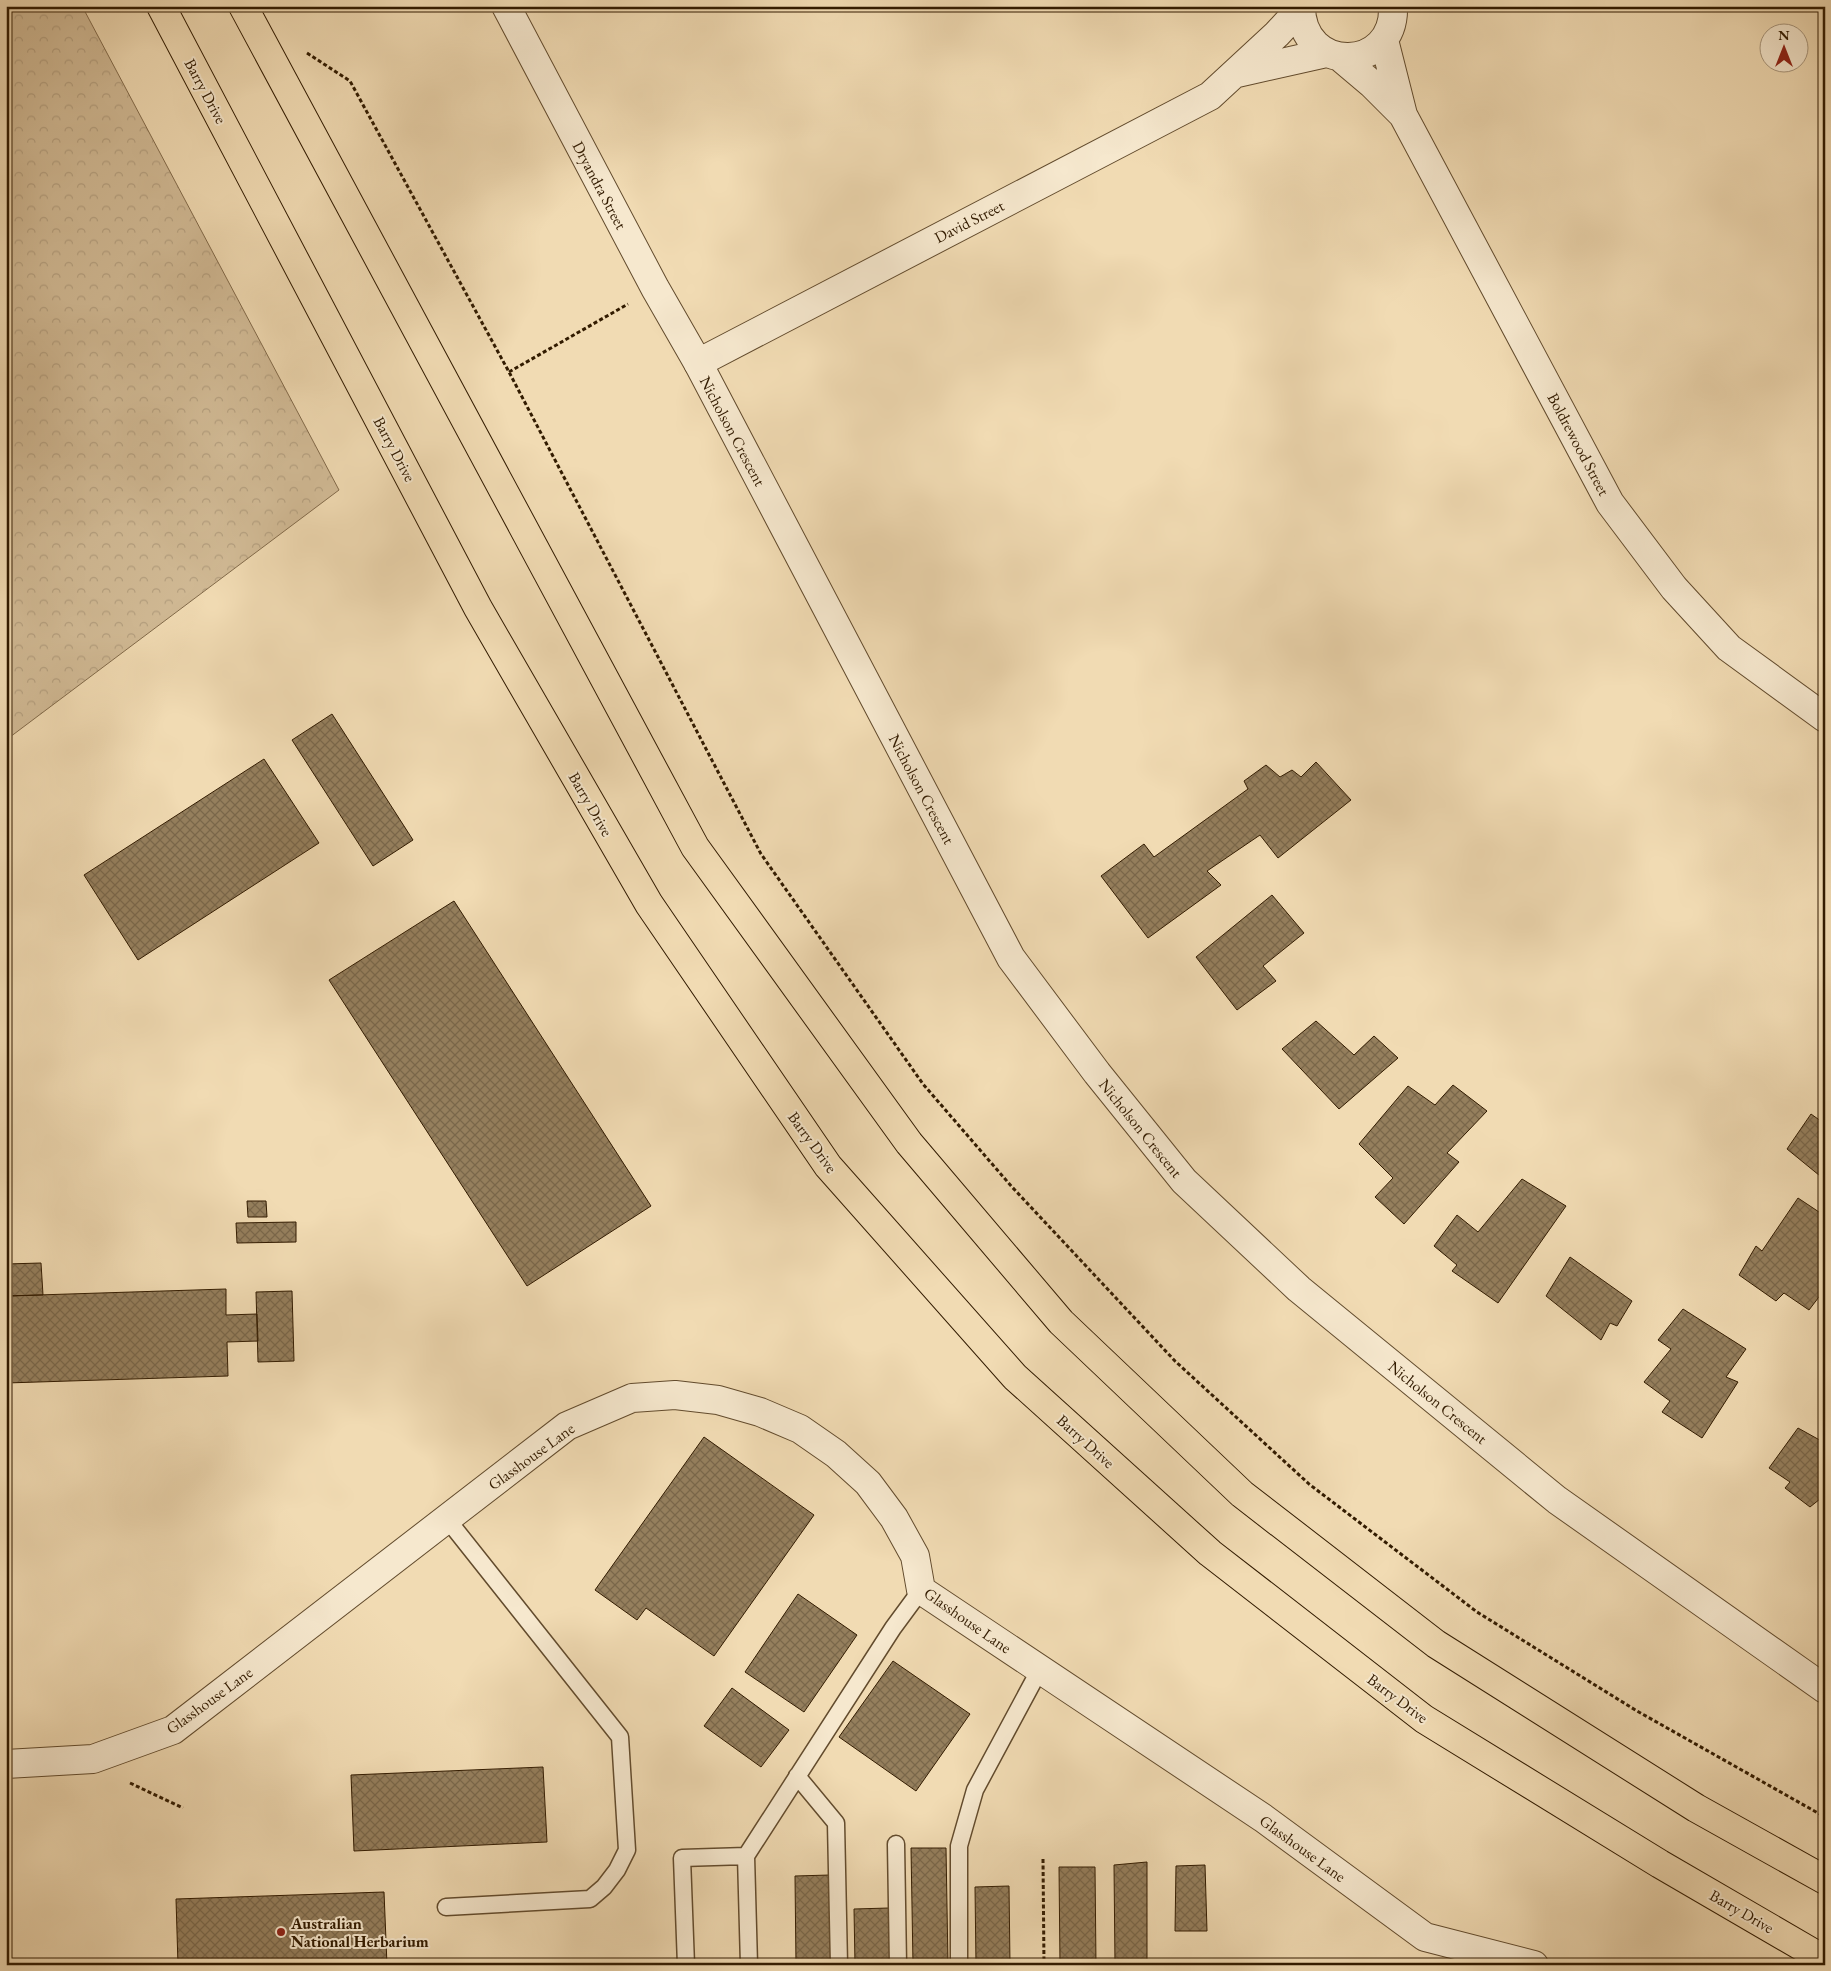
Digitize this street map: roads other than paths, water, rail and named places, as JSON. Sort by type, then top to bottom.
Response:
[{"type":"main road","name":"Barry Drive","points":[[161,6],[488,624],[649,904],[828,1166],[1015,1377],[1210,1553],[1424,1719],[1660,1864],[1825,1960]]},
{"type":"main road","points":[[246,8],[695,847],[909,1143],[1061,1322],[1242,1494],[1436,1644],[1696,1808],[1825,1880]]},
{"type":"street","name":"Dryandra Street","points":[[506,6],[654,288],[698,363]]},
{"type":"street","points":[[1389,25],[1411,6]]},
{"type":"street","name":"David Street","points":[[698,363],[1210,96],[1277,34],[1301,7]]},
{"type":"street","name":"Boldrewood Street","points":[[1301,7],[1302,21],[1306,34],[1315,45],[1333,55],[1372,84],[1403,115],[1610,503],[1674,588],[1729,648],[1825,718]]},
{"type":"street","name":"David Street","points":[[1236,73],[1333,55],[1353,58],[1375,48],[1389,25]]},
{"type":"street","name":"Boldrewood Street","points":[[1389,25],[1403,115]]},
{"type":"street","name":"Nicholson Crescent","points":[[698,363],[1011,958],[1097,1073],[1184,1181],[1300,1288],[1557,1500],[1825,1688]]},
{"type":"street","name":"Glasshouse Lane","points":[[6,1764],[93,1759],[174,1730],[567,1426],[632,1398],[675,1395],[718,1400],[760,1412],[800,1429],[836,1454],[868,1484],[894,1518],[915,1556],[921,1590],[1263,1818],[1425,1937],[1534,1965]]},
{"type":"lane","points":[[446,1907],[590,1900],[604,1887],[617,1870],[627,1850],[620,1737],[447,1519]]},
{"type":"lane","points":[[749,1965],[746,1856],[893,1628],[921,1590]]},
{"type":"lane","points":[[959,1965],[959,1846],[975,1790],[1040,1669]]},
{"type":"lane","points":[[797,1776],[836,1823],[839,1965]]},
{"type":"lane","points":[[896,1844],[898,1965]]},
{"type":"lane","points":[[686,1965],[682,1858],[746,1856]]},
{"type":"place","name":"Australian National Herbarium","points":[[281,1932]]}]
